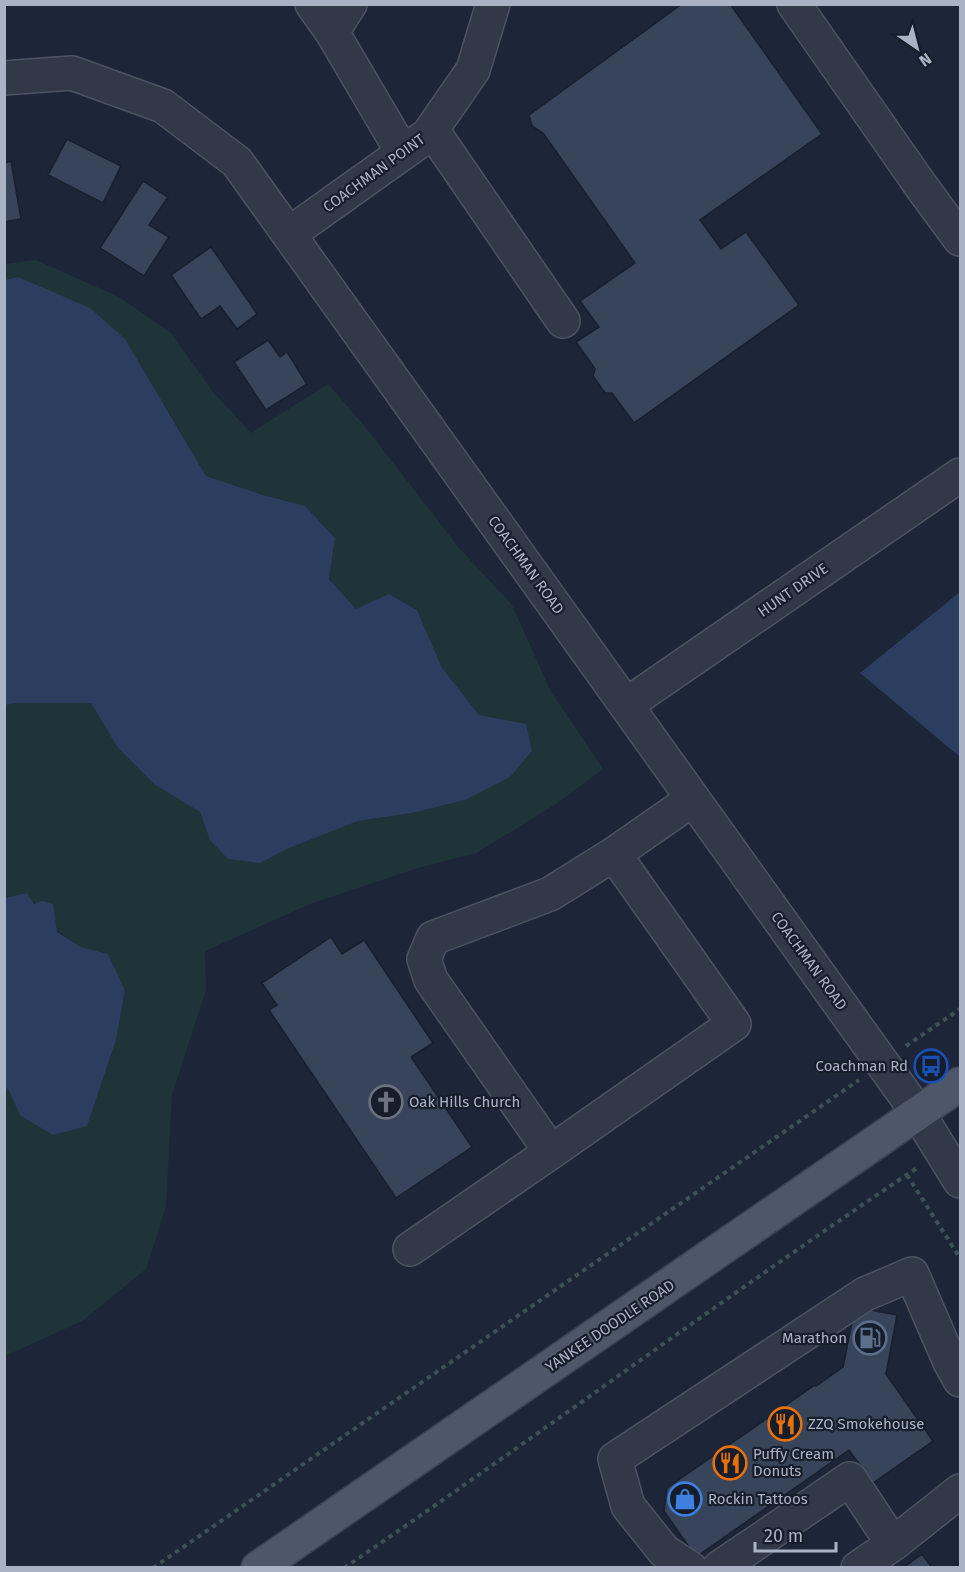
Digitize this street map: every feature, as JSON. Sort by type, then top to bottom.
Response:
[{"type":"main road","name":"YANKEE DOODLE ROAD","points":[[258,1568],[960,1084]]},
{"type":"street","points":[[312,4],[332,32],[403,153]]},
{"type":"street","points":[[332,32],[350,4]]},
{"type":"street","name":"COACHMAN POINT","points":[[289,234],[428,135],[473,70],[493,4]]},
{"type":"street","points":[[794,4],[960,238]]},
{"type":"street","name":"COACHMAN ROAD","points":[[4,78],[72,73],[163,106],[237,162],[882,1062],[918,1113],[960,1181]]},
{"type":"street","points":[[432,130],[563,321]]},
{"type":"street","name":"HUNT DRIVE","points":[[626,705],[960,475]]},
{"type":"street","points":[[551,1152],[431,980],[424,959],[433,938],[550,894],[614,854],[693,799]]},
{"type":"street","points":[[410,1249],[734,1024],[614,854]]},
{"type":"street","points":[[690,1568],[664,1551],[628,1506],[615,1459],[865,1294],[912,1274],[960,1380]]},
{"type":"street","points":[[719,1568],[850,1479],[893,1544]]},
{"type":"street","points":[[858,1568],[893,1544],[960,1491]]},
{"type":"path","points":[[153,1568],[960,1009]]},
{"type":"path","points":[[344,1568],[453,1494],[742,1288],[942,1151]]},
{"type":"path","points":[[907,1175],[960,1258]]},
{"type":"green space","points":[[36,260],[119,297],[171,333],[213,392],[251,433],[328,384],[367,429],[459,548],[512,605],[551,692],[603,769],[556,804],[476,853],[418,868],[310,904],[205,951],[206,990],[172,1094],[166,1206],[146,1269],[82,1321],[5,1356],[5,1088],[8,1089],[20,1115],[87,1126],[116,1040],[125,990],[108,954],[81,947],[57,931],[26,893],[5,898],[4,705],[91,702],[118,748],[154,784],[200,812],[210,840],[260,863],[287,849],[358,821],[412,813],[465,800],[525,724],[479,715],[442,668],[417,610],[389,594],[357,610],[329,579],[335,538],[305,506],[206,476],[166,407],[18,277],[5,280],[5,264]]},
{"type":"water","points":[[18,277],[90,308],[125,339],[206,476],[305,506],[335,538],[329,579],[356,609],[389,594],[417,610],[442,668],[479,715],[526,724],[532,751],[510,777],[465,800],[412,813],[358,821],[287,849],[260,863],[228,859],[210,840],[200,812],[154,784],[118,748],[91,703],[5,705],[4,280]]},
{"type":"water","points":[[960,592],[960,757],[860,673]]},
{"type":"water","points":[[27,893],[34,904],[42,901],[53,904],[57,932],[81,947],[108,954],[125,990],[116,1040],[87,1126],[53,1135],[20,1115],[8,1089],[5,1088],[5,898]]},
{"type":"building","points":[[682,4],[730,4],[822,134],[700,220],[721,249],[746,232],[799,305],[634,423],[612,393],[605,393],[593,376],[595,369],[576,342],[599,327],[580,301],[635,263],[543,133],[532,126],[529,115]]},
{"type":"building","points":[[67,139],[121,166],[103,203],[48,175]]},
{"type":"building","points":[[11,161],[21,219],[4,222],[4,163]]},
{"type":"building","points":[[143,181],[168,197],[149,225],[169,237],[144,276],[100,248]]},
{"type":"building","points":[[211,247],[257,314],[237,329],[220,306],[201,319],[171,275]]},
{"type":"building","points":[[268,340],[280,357],[287,352],[307,384],[266,410],[234,362]]},
{"type":"building","name":"Oak Hills Church","points":[[331,937],[342,954],[364,940],[433,1043],[411,1057],[472,1147],[396,1198],[269,1010],[277,1005],[262,983]]},
{"type":"building","points":[[855,1307],[897,1315],[886,1374],[933,1441],[873,1483],[849,1450],[696,1557],[664,1511],[667,1488],[843,1367]]},
{"type":"building","points":[[922,1554],[932,1568],[903,1568]]},
{"type":"place","name":"Coachman Rd","points":[[931,1066]]},
{"type":"place","name":"Oak Hills Church","points":[[386,1102]]},
{"type":"place","name":"Marathon","points":[[870,1338]]},
{"type":"place","name":"ZZQ Smokehouse","points":[[785,1424]]},
{"type":"place","name":"Puffy Cream Donuts","points":[[730,1463]]},
{"type":"place","name":"Rockin Tattoos","points":[[685,1499]]}]
